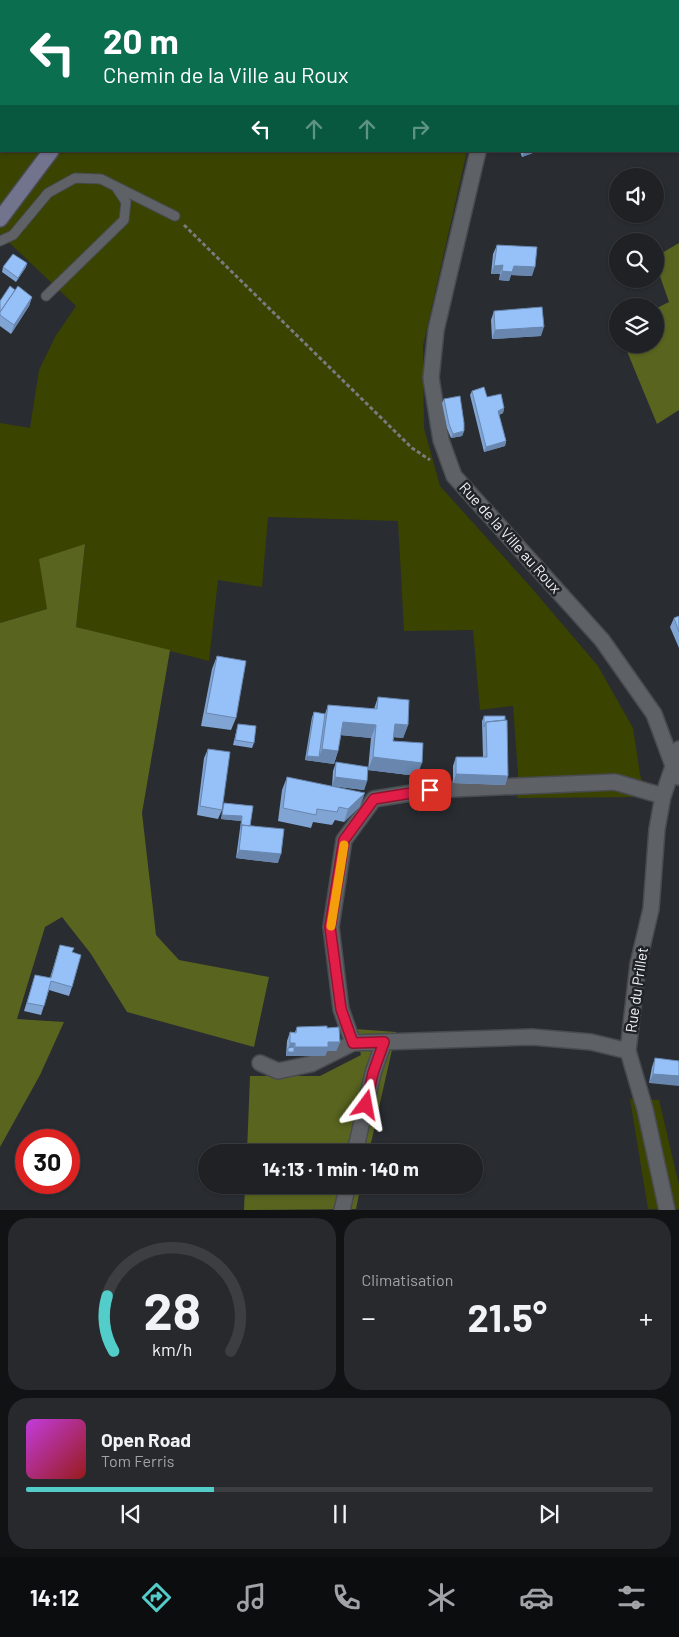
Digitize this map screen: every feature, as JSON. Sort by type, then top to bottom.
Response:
[{"type":"street","points":[[0,219],[50,152]]},
{"type":"street","name":"Rue de la Ville au Roux","points":[[478,152],[436,330],[432,378],[441,440],[454,476],[602,640],[654,714],[676,772]]},
{"type":"street","name":"Rue du Prillet","points":[[667,1210],[645,1110],[628,1051],[638,964],[651,909],[657,828],[663,796],[676,772],[679,749]]},
{"type":"street","points":[[353,1043],[341,1009],[330,927],[344,840],[374,799],[430,790],[615,782],[663,796]]},
{"type":"street","points":[[260,1063],[278,1071],[311,1064],[353,1043],[532,1038],[591,1042],[628,1051]]},
{"type":"street","points":[[357,1144],[373,1073],[384,1042]]},
{"type":"street","points":[[342,1210],[346,1194]]},
{"type":"lane","points":[[0,241],[13,235],[48,194],[75,178],[102,179],[175,216]]},
{"type":"lane","points":[[46,296],[124,220],[126,202],[116,187]]},
{"type":"path","points":[[175,216],[412,448],[454,476]]},
{"type":"green space","points":[[0,152],[467,152],[423,346],[424,428],[440,486],[529,585],[598,666],[633,728],[640,774],[646,797],[517,798],[518,773],[513,706],[480,710],[473,630],[404,631],[398,521],[268,517],[262,587],[218,580],[209,661],[76,627],[85,544],[47,609],[0,623],[0,423],[30,428],[39,370],[55,337],[76,306],[0,234]]},
{"type":"green space","points":[[679,243],[679,410],[657,424],[628,353],[664,353],[664,304],[669,302],[664,288],[664,252]]},
{"type":"green space","points":[[85,544],[76,627],[170,650],[142,813],[156,935],[179,960],[269,977],[254,1047],[127,1012],[91,954],[62,917],[45,927],[17,1019],[64,1022],[40,1075],[0,1147],[0,623],[47,609],[39,559]]},
{"type":"green space","points":[[355,1029],[396,1032],[371,1144],[247,1144],[250,1076],[320,1076],[361,1055]]},
{"type":"green space","points":[[630,1099],[659,1100],[679,1185],[679,1209],[648,1209]]},
{"type":"green space","points":[[245,1194],[359,1194],[356,1209],[244,1210]]},
{"type":"building","points":[[497,245],[537,247],[535,267],[514,266],[512,272],[502,271],[503,265],[494,266]]},
{"type":"building","points":[[13,254],[27,263],[18,278],[3,267]]},
{"type":"building","points":[[10,286],[15,290],[0,312],[0,301]]},
{"type":"building","points":[[18,286],[32,297],[14,325],[0,315],[0,312]]},
{"type":"building","points":[[542,307],[544,327],[495,330],[494,311]]},
{"type":"building","points":[[484,387],[487,397],[501,394],[504,408],[498,411],[506,441],[486,447],[472,391]]},
{"type":"building","points":[[460,396],[464,431],[453,434],[444,399]]},
{"type":"building","points":[[679,616],[679,632],[674,618]]},
{"type":"building","points":[[217,656],[246,661],[236,718],[206,713]]},
{"type":"building","points":[[378,697],[409,700],[408,725],[395,724],[393,741],[423,743],[422,763],[373,757],[376,725],[343,722],[338,751],[322,749],[328,705],[377,709]]},
{"type":"building","points":[[314,712],[325,714],[319,757],[307,756]]},
{"type":"building","points":[[484,716],[505,716],[505,720],[486,722],[484,727]]},
{"type":"building","points":[[507,720],[508,776],[456,774],[456,757],[487,757],[486,722]]},
{"type":"building","points":[[238,724],[256,726],[254,743],[235,740]]},
{"type":"building","points":[[208,749],[230,752],[222,810],[200,806]]},
{"type":"building","points":[[336,762],[368,767],[367,781],[335,777]]},
{"type":"building","points":[[287,777],[365,793],[348,809],[339,807],[337,812],[317,809],[316,815],[283,808]]},
{"type":"building","points":[[224,803],[253,806],[250,826],[242,825],[241,829],[242,816],[222,815]]},
{"type":"building","points":[[242,825],[284,829],[281,854],[239,850]]},
{"type":"building","points":[[60,945],[74,948],[72,952],[81,955],[72,987],[51,981],[44,1006],[27,1003],[35,975],[51,978]]},
{"type":"building","points":[[327,1026],[327,1028],[339,1027],[340,1042],[328,1042],[328,1047],[295,1047],[295,1043],[290,1043],[290,1032],[296,1033],[297,1027]]},
{"type":"building","points":[[294,1047],[294,1052],[288,1052],[288,1048]]},
{"type":"building","points":[[655,1058],[679,1061],[679,1076],[653,1074]]},
{"type":"slow traffic","points":[[331,926],[344,845]]},
{"type":"route","points":[[366,1105],[373,1073],[384,1042],[353,1043],[341,1009],[330,927],[344,840],[374,799],[430,790]]}]
